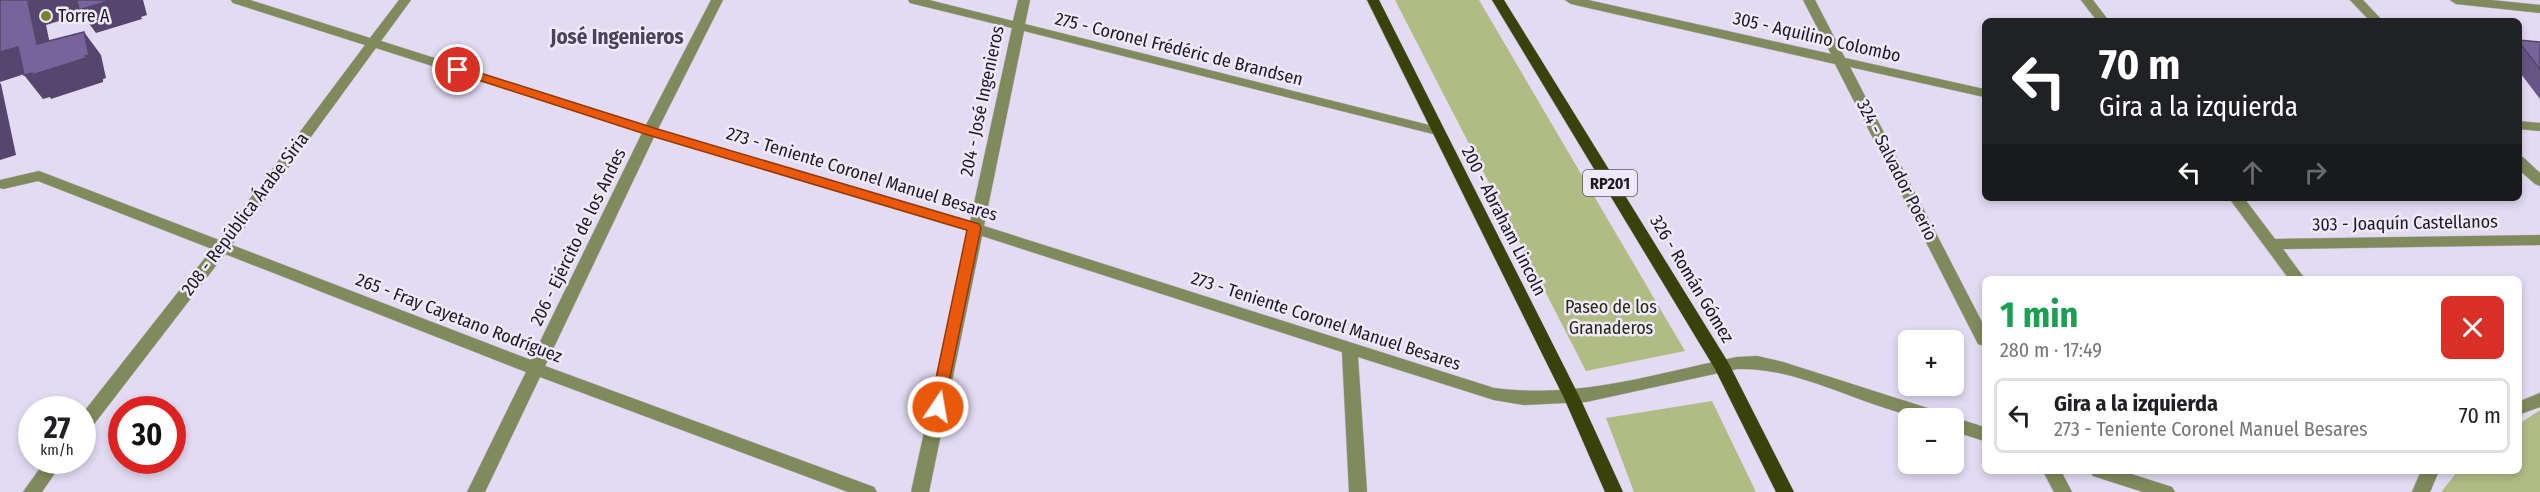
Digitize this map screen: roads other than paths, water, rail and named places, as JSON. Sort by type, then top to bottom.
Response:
[{"type":"main road","name":"200 - Abraham Lincoln","points":[[1373,0],[1572,398],[1614,492]]},
{"type":"main road","name":"326 - Román Gómez","points":[[1498,0],[1722,366],[1785,492]]},
{"type":"street","name":"273 - Teniente Coronel Manuel Besares","points":[[237,0],[650,131],[974,228],[1350,350],[1494,394],[1520,400],[1572,398],[1722,366],[1757,362],[1783,368],[1906,408]]},
{"type":"street","name":"208 - República Árabe Siria","points":[[96,409],[222,247],[405,0]]},
{"type":"street","name":"206 - Ejército de los Andes","points":[[476,492],[650,131],[717,0]]},
{"type":"street","name":"275 - Coronel Frédéric de Brandsen","points":[[914,0],[1018,28],[1437,131]]},
{"type":"street","name":"204 - José Ingenieros","points":[[920,492],[1024,0]]},
{"type":"street","name":"305 - Aquilino Colombo","points":[[1571,0],[1982,93]]},
{"type":"street","name":"324 - Salvador Poerio","points":[[1809,0],[1982,336]]},
{"type":"street","points":[[2087,0],[2101,18]]},
{"type":"street","points":[[2356,0],[2374,18]]},
{"type":"street","points":[[2456,0],[2540,9]]},
{"type":"street","points":[[2522,125],[2540,127]]},
{"type":"street","points":[[2522,164],[2540,181]]},
{"type":"street","name":"265 - Fray Cayetano Rodríguez","points":[[3,184],[39,176],[536,369],[868,492]]},
{"type":"street","points":[[2238,201],[2295,276]]},
{"type":"street","name":"303 - Joaquín Castellanos","points":[[2271,244],[2540,240]]},
{"type":"street","points":[[1350,350],[1358,492]]},
{"type":"street","points":[[2522,407],[2540,400]]},
{"type":"street","points":[[1964,428],[1982,433]]},
{"type":"street","points":[[32,492],[46,474]]},
{"type":"street","points":[[2054,474],[2063,492]]},
{"type":"street","points":[[2109,474],[2166,492]]},
{"type":"street","points":[[2421,492],[2429,474]]},
{"type":"place","name":"Torre A","points":[[46,16]]},
{"type":"district","name":"José Ingenieros","points":[[617,37]]},
{"type":"park label","name":"Paseo de los Granaderos","points":[[1611,317]]}]
